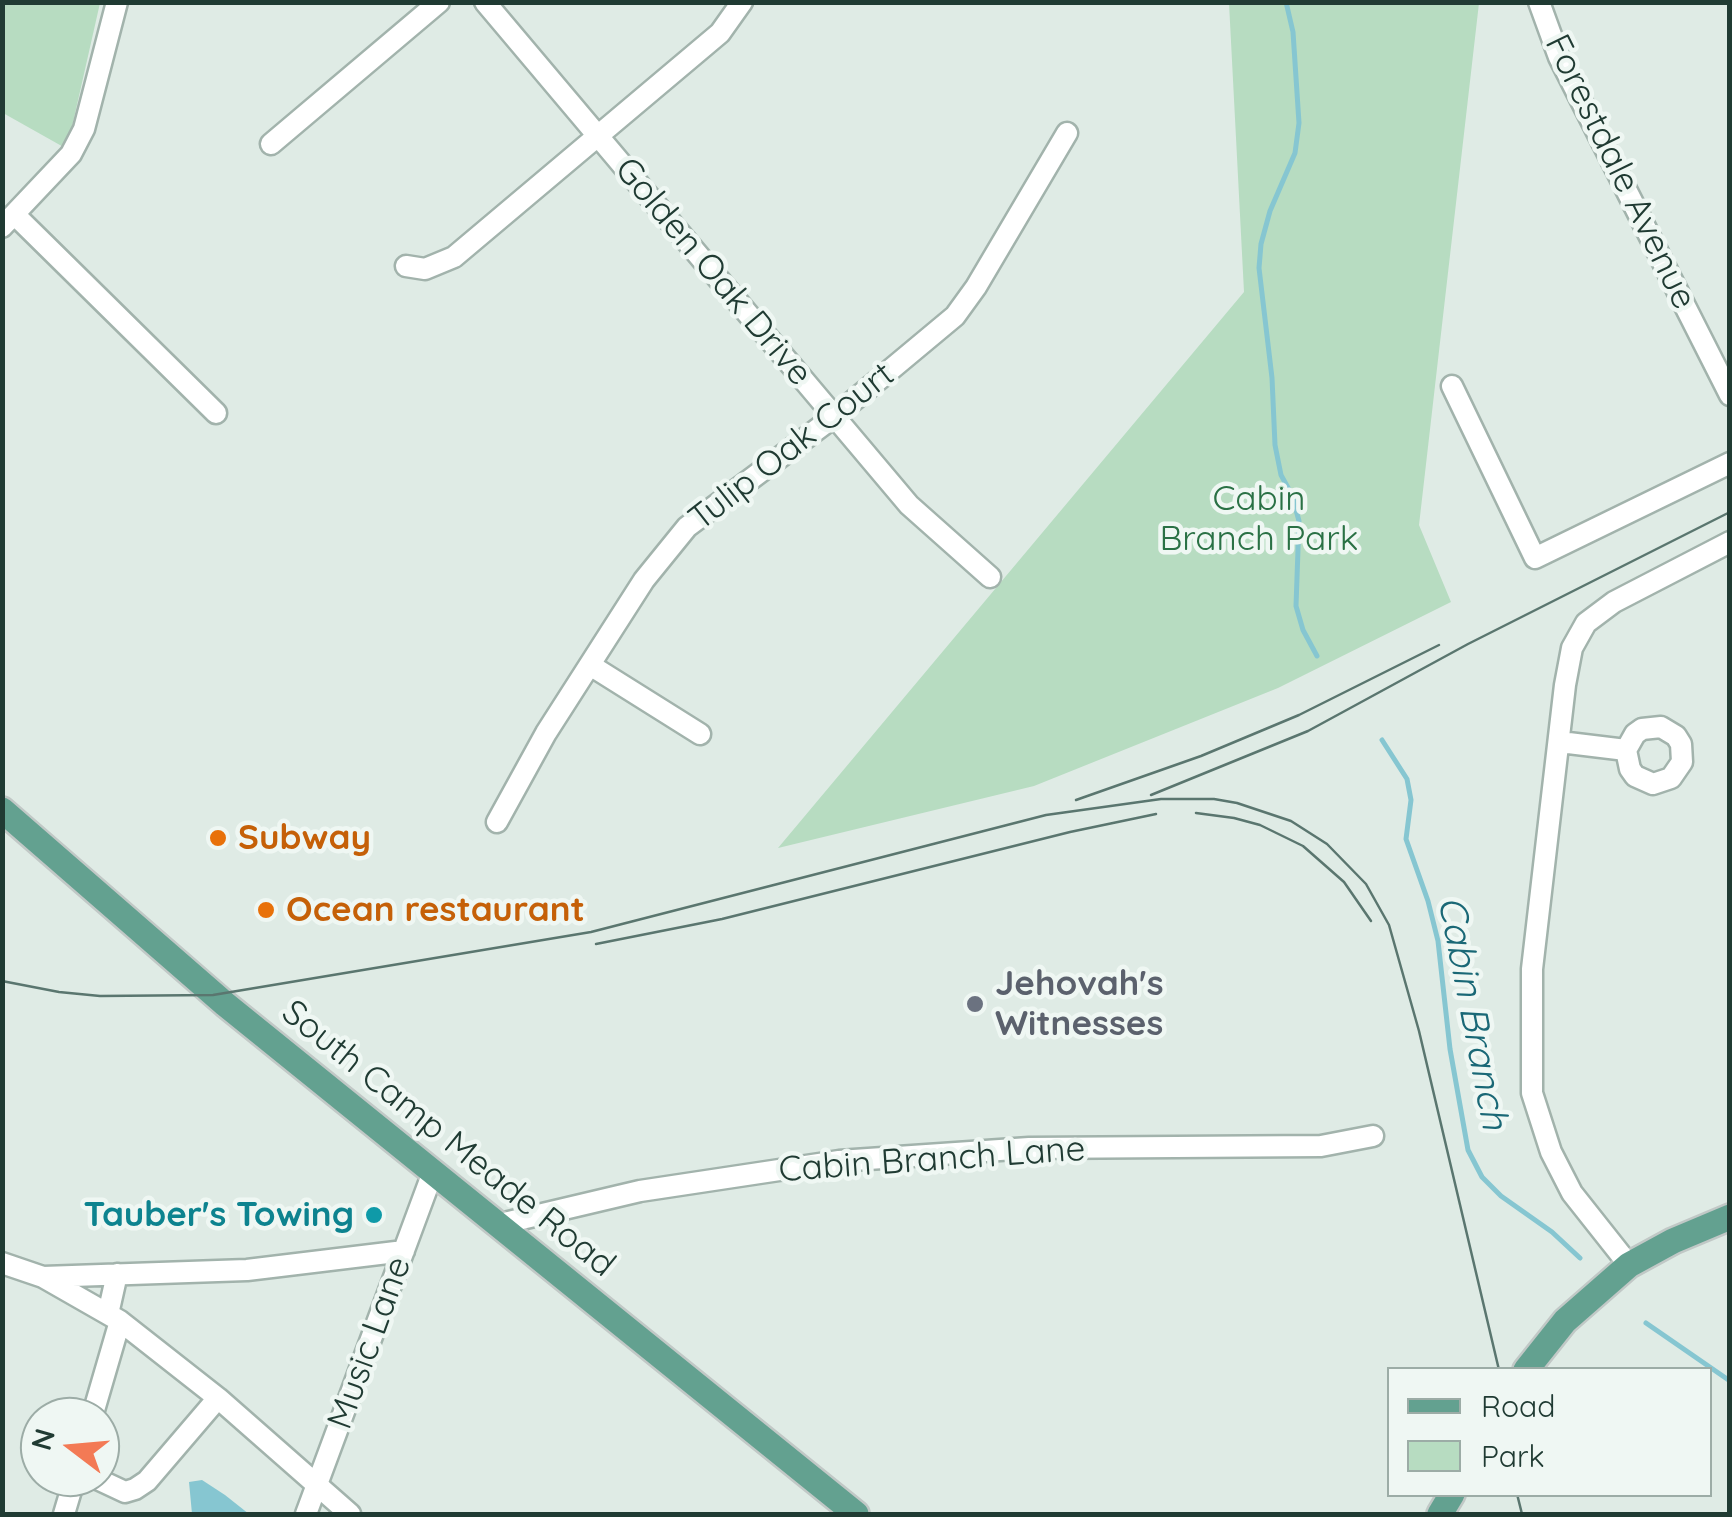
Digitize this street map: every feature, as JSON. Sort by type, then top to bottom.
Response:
[{"type":"main road","name":"South Camp Meade Road","points":[[2,810],[138,931],[856,1514]]},
{"type":"main road","points":[[1528,1367],[1565,1322],[1629,1265],[1730,1217]]},
{"type":"street","points":[[117,2],[84,129],[71,154],[9,221],[216,413]]},
{"type":"street","points":[[270,144],[439,2]]},
{"type":"street","name":"Golden Oak Drive","points":[[485,2],[909,505],[990,578]]},
{"type":"street","points":[[406,266],[425,269],[454,258],[720,33],[742,2]]},
{"type":"street","name":"Forestdale Avenue","points":[[1539,2],[1558,57],[1730,395]]},
{"type":"street","name":"Tulip Oak Court","points":[[497,822],[546,733],[644,580],[688,527],[835,416],[955,316],[976,288],[1067,133]]},
{"type":"street","points":[[1452,386],[1535,558],[1730,462]]},
{"type":"street","points":[[1629,1265],[1572,1193],[1550,1152],[1532,1093],[1532,969],[1572,648],[1586,624],[1614,602],[1730,542]]},
{"type":"street","points":[[590,665],[700,734]]},
{"type":"street","points":[[1560,742],[1626,750]]},
{"type":"street","name":"Cabin Branch Lane","points":[[496,1225],[640,1191],[840,1161],[1028,1148],[1321,1146],[1373,1136]]},
{"type":"street","name":"Music Lane","points":[[306,1514],[433,1172]]},
{"type":"street","points":[[44,1277],[247,1270],[404,1252]]},
{"type":"street","points":[[2,1264],[44,1277],[114,1317],[218,1398],[350,1514]]},
{"type":"street","points":[[96,1397],[114,1317],[117,1274]]},
{"type":"street","points":[[120,1490],[135,1489],[147,1481],[218,1398]]},
{"type":"green space","points":[[3,3],[100,3],[67,149],[3,113]]},
{"type":"green space","name":"Cabin Branch Park","points":[[1229,3],[1479,3],[1419,525],[1451,602],[1278,688],[1034,786],[778,848],[1244,292]]},
{"type":"water","points":[[202,1480],[249,1514],[192,1514],[189,1482]]},
{"type":"waterway","name":"Cabin Branch","points":[[1286,2],[1293,32],[1299,123],[1295,153],[1270,211],[1259,268],[1272,378],[1275,445],[1281,475],[1299,521],[1296,606],[1317,656]]},
{"type":"waterway","name":"Cabin Branch","points":[[1382,740],[1407,779],[1411,800],[1406,839],[1438,941],[1450,1049],[1468,1150],[1482,1177],[1501,1196],[1552,1232],[1580,1258]]},
{"type":"waterway","name":"Cabin Branch","points":[[1646,1323],[1710,1367]]},
{"type":"waterway","name":"Cabin Branch","points":[[1712,1369],[1730,1381]]},
{"type":"tram line","points":[[1151,795],[1308,731],[1468,644],[1730,512]]},
{"type":"tram line","points":[[1076,800],[1201,756],[1299,715],[1439,645]]},
{"type":"tram line","points":[[2,981],[100,996],[213,995],[591,932],[1046,815],[1161,799],[1237,803],[1291,821],[1327,844],[1366,884],[1389,925],[1419,1031],[1498,1367]]},
{"type":"tram line","points":[[1196,813],[1260,825],[1303,846],[1344,882],[1371,921]]},
{"type":"tram line","points":[[596,944],[722,919],[1156,814]]},
{"type":"tram line","points":[[1518,1497],[1522,1514]]},
{"type":"place","name":"Subway","points":[[218,838]]},
{"type":"place","name":"Ocean restaurant","points":[[266,910]]},
{"type":"place","name":"Jehovah's Witnesses","points":[[975,1004]]},
{"type":"place","name":"Tauber's Towing","points":[[374,1215]]}]
